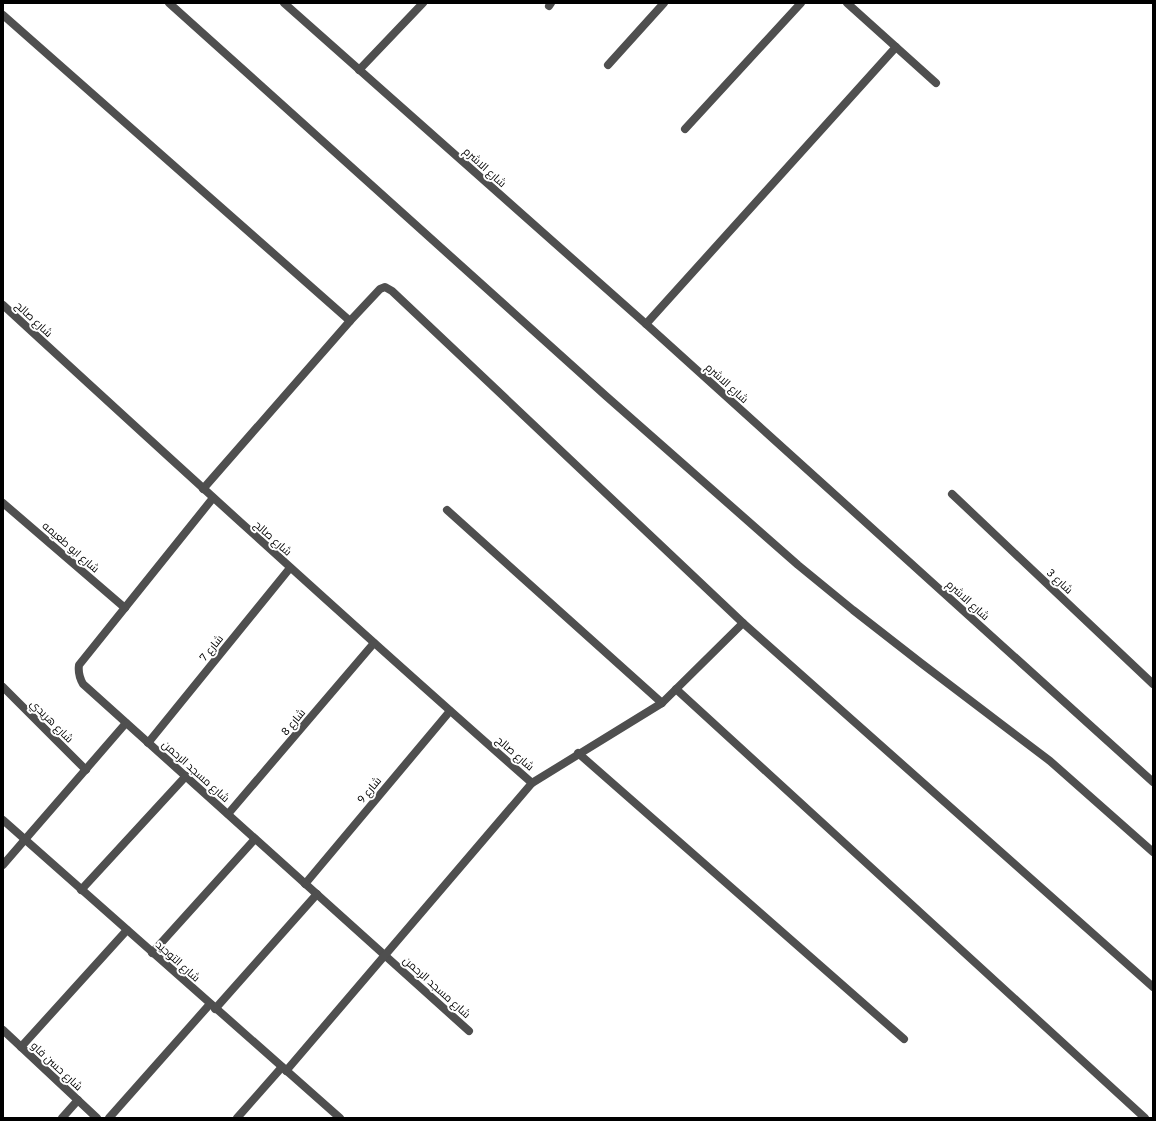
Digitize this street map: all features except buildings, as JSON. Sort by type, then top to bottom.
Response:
[{"type":"street","points":[[169,3],[606,396],[798,564],[896,644],[1050,760],[1153,852]]},
{"type":"street","name":"شارع الاشرم","points":[[284,3],[646,324],[1153,782]]},
{"type":"street","points":[[359,70],[423,3]]},
{"type":"street","points":[[608,65],[664,3]]},
{"type":"street","points":[[685,129],[801,3]]},
{"type":"street","points":[[847,3],[936,84]]},
{"type":"street","points":[[3,15],[350,321]]},
{"type":"street","points":[[646,324],[896,47]]},
{"type":"street","points":[[203,489],[350,321],[380,289],[386,287],[743,623],[1153,987]]},
{"type":"street","name":"شارع صالح","points":[[3,305],[290,568],[532,783]]},
{"type":"street","name":"شارع 3","points":[[952,494],[1153,684]]},
{"type":"street","name":"شارع مسجد الرحمن","points":[[213,498],[79,665],[79,678],[83,684],[126,723],[469,1031]]},
{"type":"street","name":"شارع ابو طعيمه","points":[[3,503],[125,608]]},
{"type":"street","points":[[447,510],[662,703]]},
{"type":"street","name":"شارع 7","points":[[148,742],[290,568]]},
{"type":"street","points":[[237,1118],[284,1069],[385,955],[532,783],[662,703],[743,623]]},
{"type":"street","name":"شارع 8","points":[[228,814],[374,643]]},
{"type":"street","name":"شارع هريدي","points":[[3,687],[86,770]]},
{"type":"street","points":[[676,688],[1144,1118]]},
{"type":"street","name":"شارع 9","points":[[305,884],[450,711]]},
{"type":"street","points":[[3,865],[126,723]]},
{"type":"street","points":[[578,754],[904,1039]]},
{"type":"street","points":[[80,890],[186,776]]},
{"type":"street","name":"شارع التوحيد","points":[[3,820],[80,890],[340,1118]]},
{"type":"street","points":[[152,953],[255,839]]},
{"type":"street","points":[[108,1118],[317,894]]},
{"type":"street","points":[[21,1047],[127,930]]},
{"type":"street","name":"شارع حسن فاو","points":[[3,1030],[97,1118]]},
{"type":"street","points":[[62,1118],[78,1100]]}]
